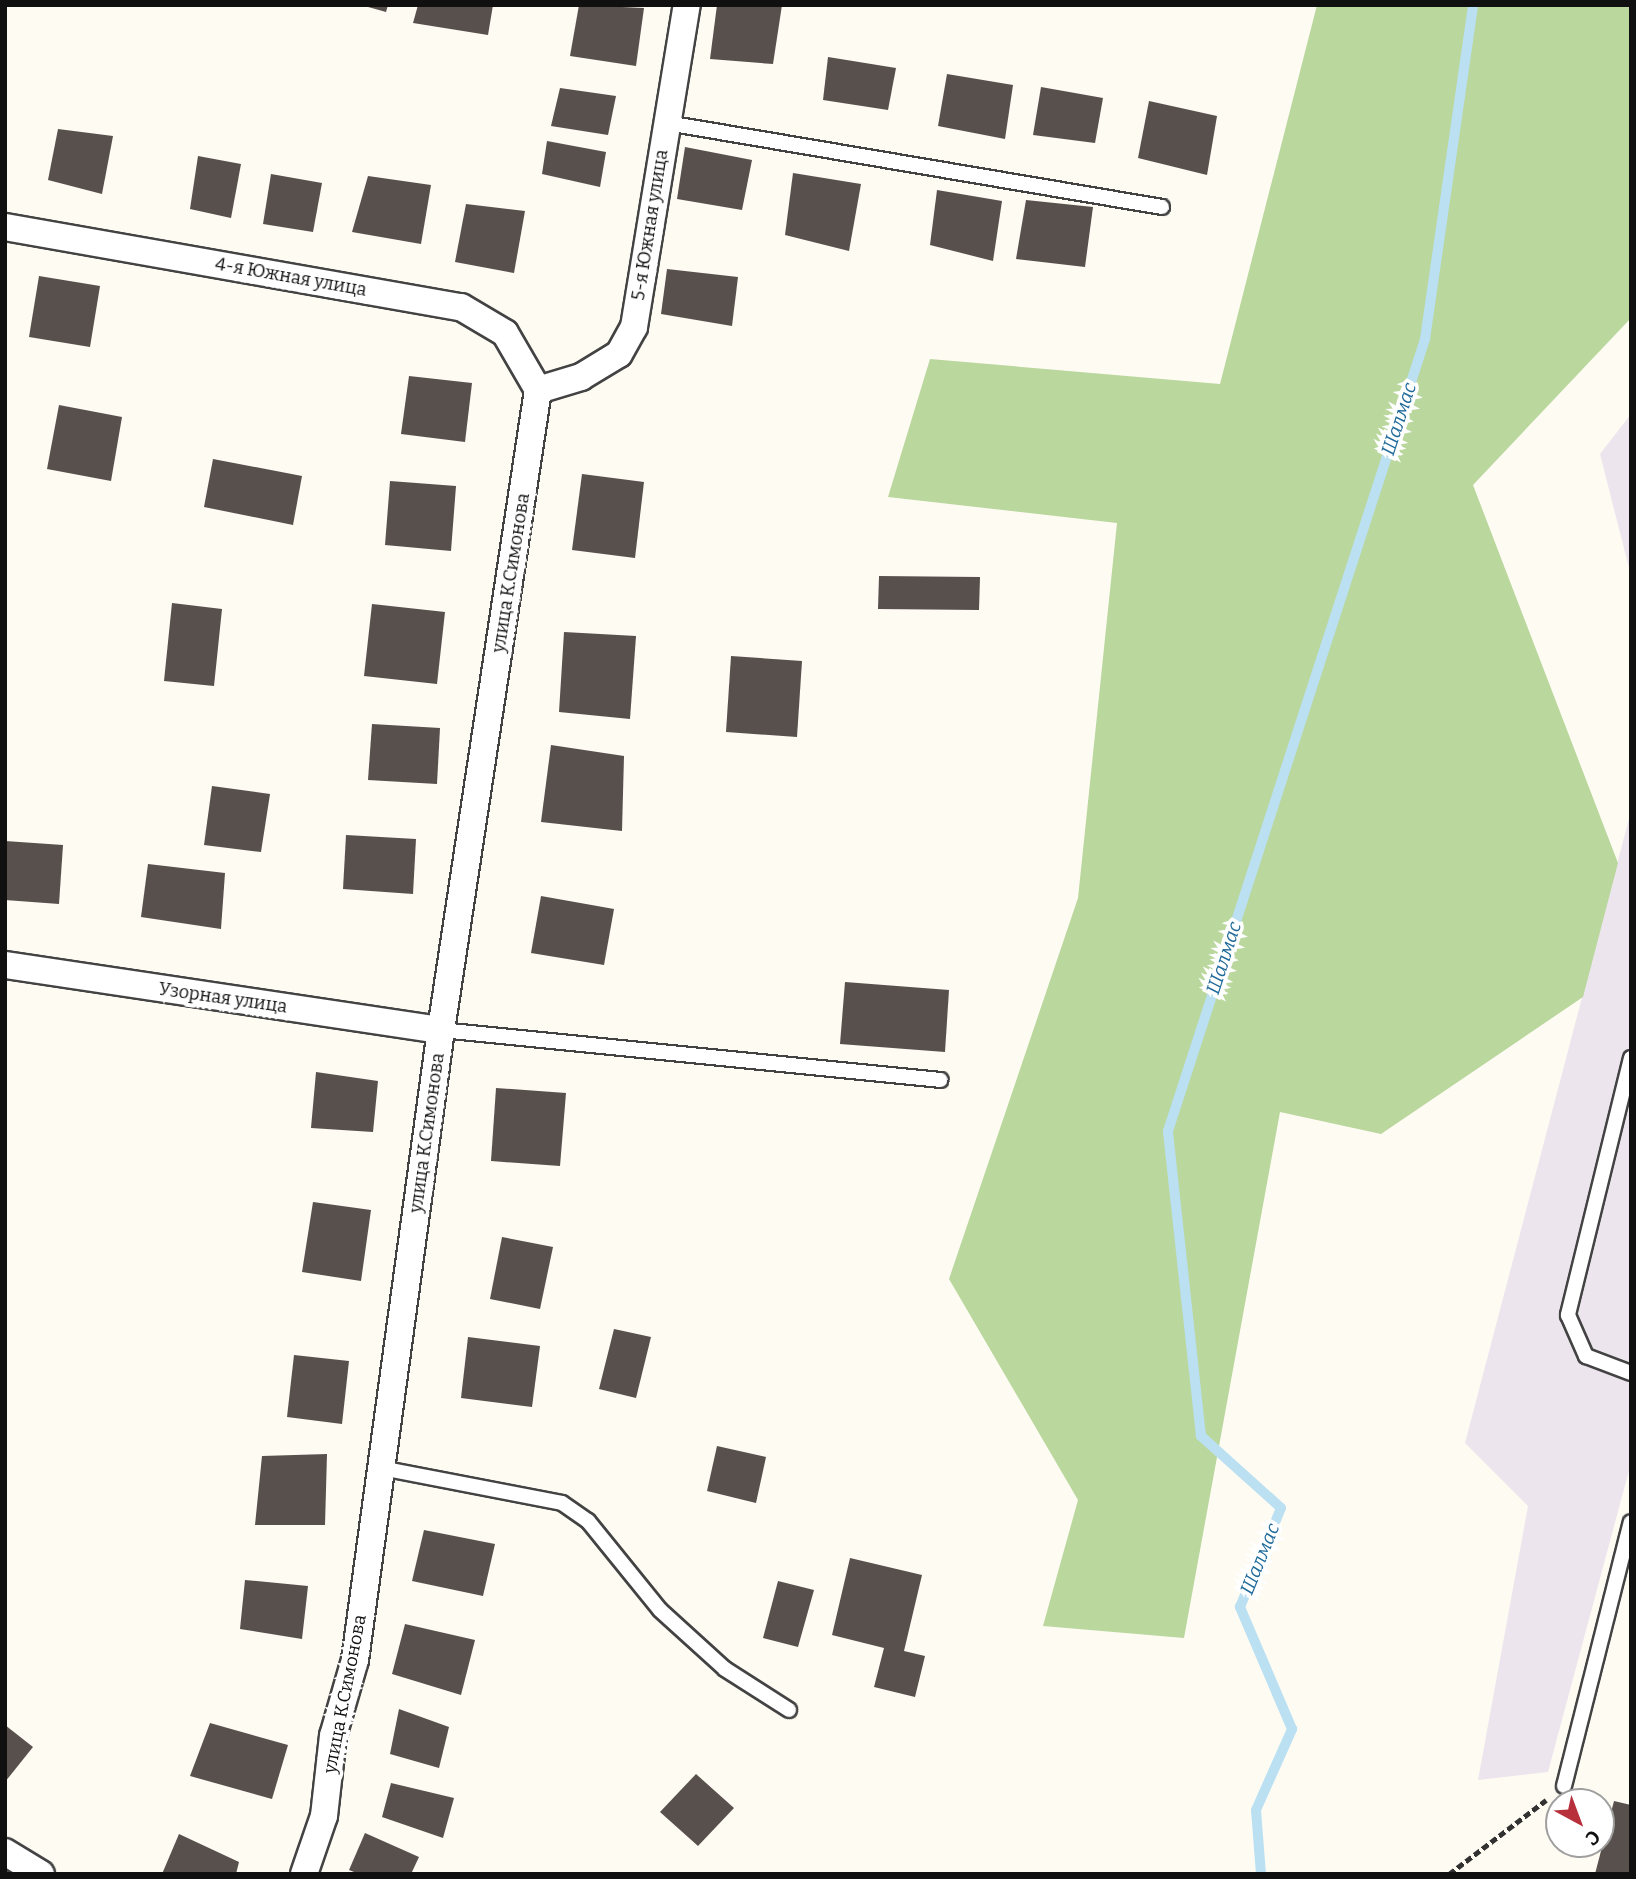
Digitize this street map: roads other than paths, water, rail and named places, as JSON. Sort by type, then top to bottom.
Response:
[{"type":"street","name":"5-я Южная улица","points":[[538,390],[581,377],[618,354],[634,327],[687,5]]},
{"type":"street","name":"4-я Южная улица","points":[[5,227],[461,307],[505,333],[538,390]]},
{"type":"street","name":"улица К.Симонова","points":[[304,1874],[324,1816],[333,1736],[355,1661],[441,1030],[538,390]]},
{"type":"street","name":"Узорная улица","points":[[5,965],[441,1030]]},
{"type":"street","points":[[5,1852],[41,1874]]},
{"type":"lane","points":[[667,123],[1162,207]]},
{"type":"lane","points":[[441,1030],[941,1080]]},
{"type":"lane","points":[[1631,1058],[1568,1315],[1586,1356],[1631,1373]]},
{"type":"lane","points":[[381,1468],[562,1503],[588,1521],[660,1610],[725,1669],[789,1710]]},
{"type":"lane","points":[[1564,1786],[1631,1522]]},
{"type":"waterway","name":"Шалмас","points":[[1261,1874],[1256,1810],[1292,1729],[1240,1607],[1281,1508],[1201,1436],[1168,1131],[1425,339],[1473,5]]}]
